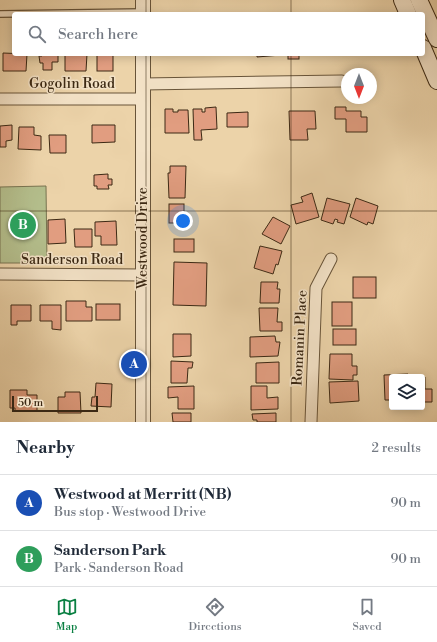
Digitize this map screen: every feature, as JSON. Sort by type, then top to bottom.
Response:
[{"type":"main road","points":[[402,0],[407,12]]},
{"type":"main road","points":[[420,0],[437,40]]},
{"type":"main road","points":[[425,53],[437,80]]},
{"type":"street","name":"Westwood Drive","points":[[143,56],[143,422]]},
{"type":"street","points":[[143,84],[341,81]]},
{"type":"street","name":"Gogolin Road","points":[[0,99],[144,99]]},
{"type":"street","name":"Romanin Place","points":[[311,422],[316,288],[331,259]]},
{"type":"street","name":"Sanderson Road","points":[[0,274],[143,275]]},
{"type":"lane","points":[[57,12],[143,9]]},
{"type":"lane","points":[[0,14],[12,14]]},
{"type":"green space","points":[[46,186],[47,263],[0,263],[0,187]]},
{"type":"building","points":[[3,53],[12,53],[12,56],[27,56],[26,71],[3,71]]},
{"type":"building","points":[[39,56],[58,56],[58,62],[52,62],[52,70],[43,70],[43,63],[40,63]]},
{"type":"building","points":[[65,56],[87,56],[86,71],[65,71]]},
{"type":"building","points":[[97,56],[113,56],[113,71],[97,71]]},
{"type":"building","points":[[288,56],[299,56],[299,59],[288,59]]},
{"type":"building","points":[[216,107],[217,129],[201,130],[202,140],[194,140],[193,109],[202,109],[202,112],[205,112],[205,108]]},
{"type":"building","points":[[335,107],[346,107],[346,111],[361,111],[361,117],[367,117],[367,132],[346,132],[346,119],[335,119]]},
{"type":"building","points":[[165,109],[173,109],[173,112],[178,112],[178,110],[188,110],[189,133],[165,133]]},
{"type":"building","points":[[289,111],[315,111],[316,129],[307,129],[308,140],[290,140]]},
{"type":"building","points":[[248,112],[248,127],[227,127],[227,113]]},
{"type":"building","points":[[12,125],[12,140],[6,141],[6,147],[0,147],[0,126]]},
{"type":"building","points":[[92,125],[115,125],[115,142],[92,143]]},
{"type":"building","points":[[19,127],[34,127],[34,135],[41,136],[41,150],[18,149]]},
{"type":"building","points":[[49,135],[66,135],[66,153],[50,153]]},
{"type":"building","points":[[170,166],[186,166],[185,198],[169,198],[168,173],[170,173]]},
{"type":"building","points":[[108,174],[108,179],[112,179],[112,185],[108,185],[109,189],[97,189],[97,186],[94,186],[94,175]]},
{"type":"building","points":[[312,193],[319,217],[296,224],[291,205],[303,202],[301,197]]},
{"type":"building","points":[[327,198],[350,204],[344,224],[337,222],[338,220],[335,219],[333,224],[321,220]]},
{"type":"building","points":[[356,198],[378,206],[373,224],[368,222],[367,225],[350,217]]},
{"type":"building","points":[[169,204],[184,204],[184,223],[169,223]]},
{"type":"building","points":[[273,217],[290,226],[281,244],[262,234]]},
{"type":"building","points":[[65,219],[66,243],[48,244],[48,220]]},
{"type":"building","points":[[116,221],[117,245],[101,245],[101,236],[95,236],[95,222]]},
{"type":"building","points":[[74,229],[92,229],[92,247],[75,247]]},
{"type":"building","points":[[174,239],[194,239],[194,252],[174,252]]},
{"type":"building","points":[[260,246],[282,251],[278,265],[276,264],[273,274],[254,268]]},
{"type":"building","points":[[174,262],[207,263],[206,306],[173,305]]},
{"type":"building","points":[[353,277],[376,277],[376,298],[353,298]]},
{"type":"building","points":[[261,282],[278,282],[277,289],[280,289],[279,303],[260,303]]},
{"type":"building","points":[[66,301],[86,301],[86,307],[92,307],[92,321],[66,321]]},
{"type":"building","points":[[332,302],[352,302],[352,326],[332,326]]},
{"type":"building","points":[[96,304],[120,304],[120,320],[96,320]]},
{"type":"building","points":[[11,305],[31,305],[31,321],[17,321],[17,325],[11,325]]},
{"type":"building","points":[[40,305],[61,305],[61,330],[52,329],[52,321],[40,321]]},
{"type":"building","points":[[259,308],[278,308],[277,322],[282,322],[282,331],[260,331]]},
{"type":"building","points":[[333,329],[356,329],[356,345],[333,345]]},
{"type":"building","points":[[173,334],[191,334],[191,356],[173,357]]},
{"type":"building","points":[[275,336],[276,342],[280,342],[278,356],[250,357],[250,337]]},
{"type":"building","points":[[330,354],[352,354],[352,366],[357,366],[357,375],[353,375],[353,380],[329,379]]},
{"type":"building","points":[[171,361],[193,362],[192,368],[188,368],[187,383],[171,383]]},
{"type":"building","points":[[279,362],[279,383],[256,383],[256,363]]},
{"type":"building","points":[[384,375],[389,375],[389,400],[385,400]]},
{"type":"building","points":[[358,381],[359,401],[330,403],[329,382]]},
{"type":"building","points":[[96,383],[112,384],[111,407],[91,406],[92,397],[95,397]]},
{"type":"building","points":[[194,386],[194,409],[178,409],[178,397],[168,398],[168,387]]},
{"type":"building","points":[[251,386],[267,386],[267,398],[278,397],[278,409],[251,410]]},
{"type":"building","points":[[425,389],[432,389],[432,402],[425,402]]},
{"type":"building","points":[[10,390],[27,390],[27,395],[37,395],[37,411],[15,411],[15,408],[10,408]]},
{"type":"building","points":[[65,392],[80,392],[81,413],[58,413],[58,397],[65,397]]},
{"type":"building","points":[[172,413],[191,413],[191,422],[173,422]]},
{"type":"building","points":[[276,413],[276,422],[257,422],[257,420],[253,420],[252,414]]},
{"type":"place","name":"Sanderson Park","points":[[23,225]]},
{"type":"place","name":"Westwood at Merritt (NB)","points":[[134,364]]}]
